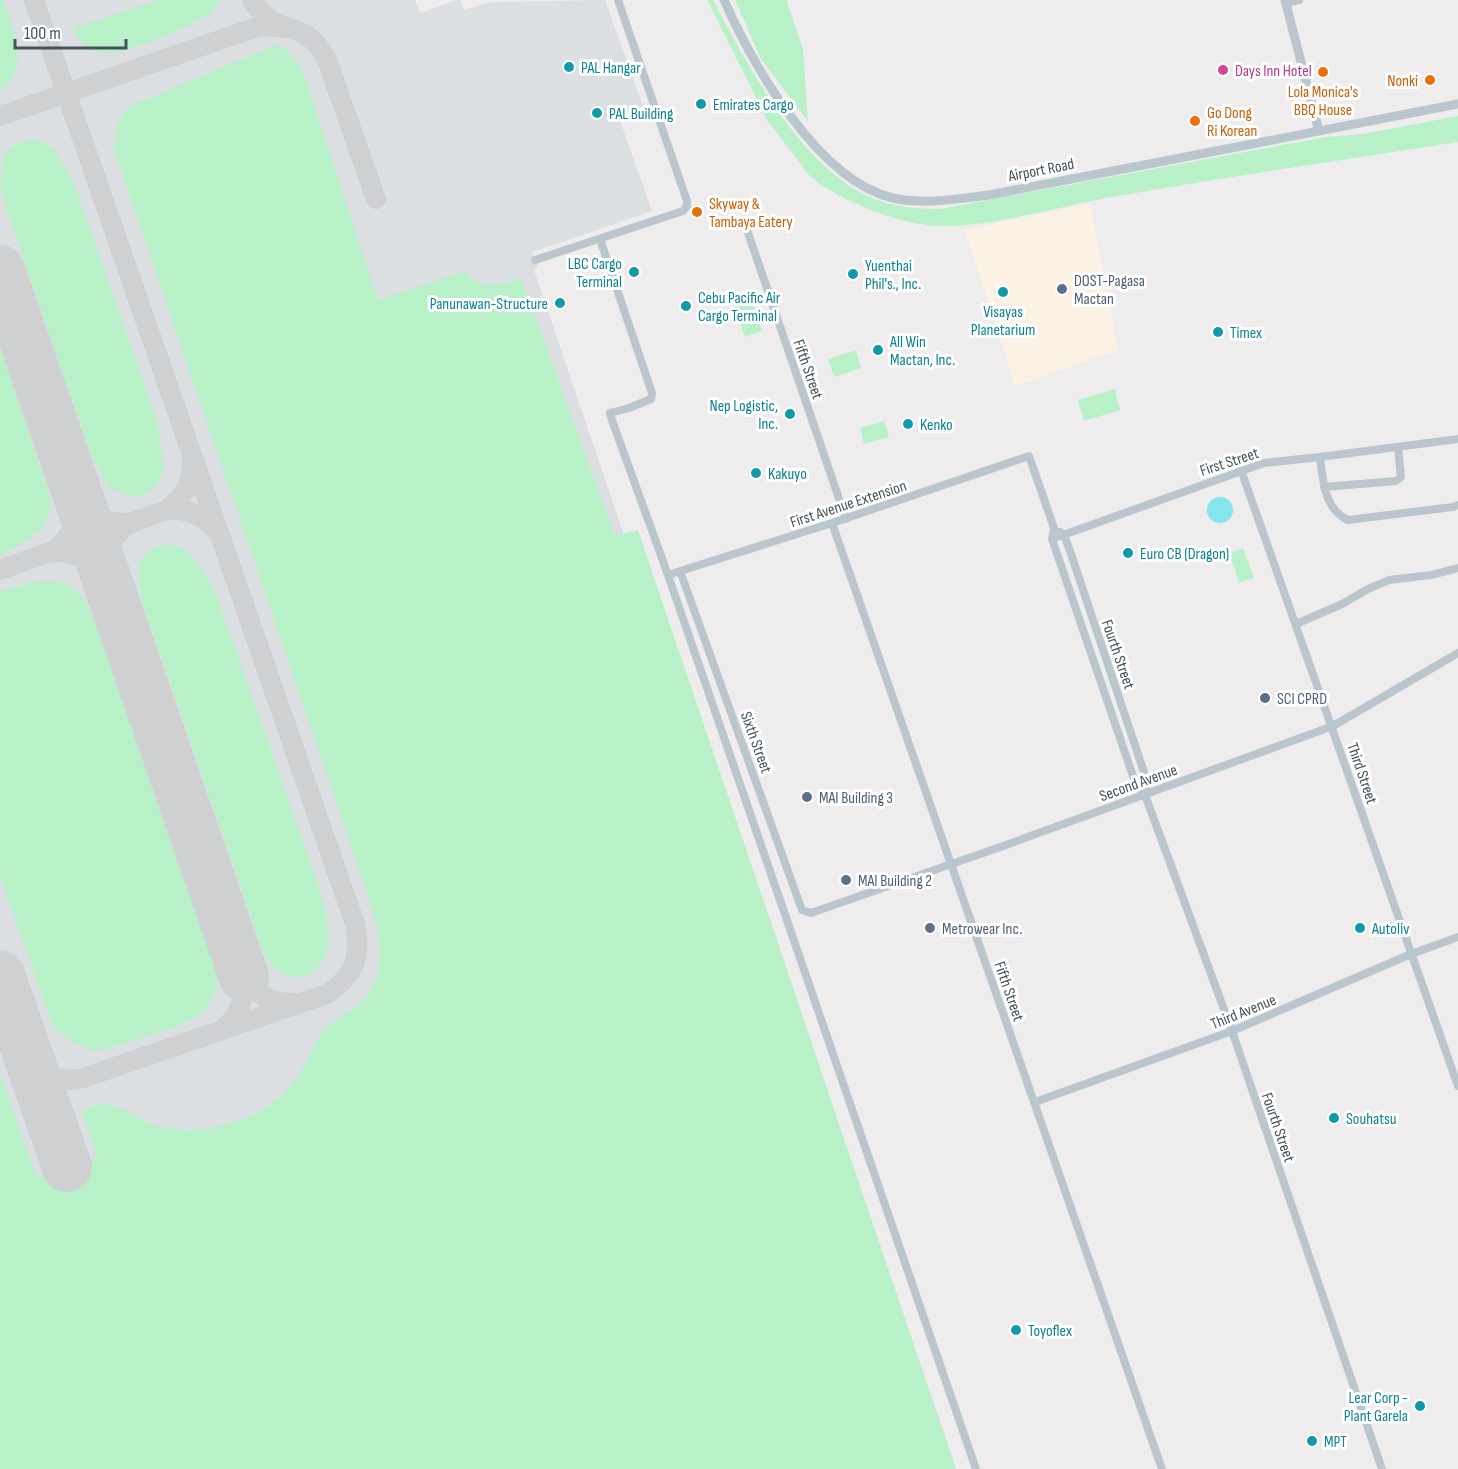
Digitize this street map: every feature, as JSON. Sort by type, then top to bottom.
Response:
[{"type":"street","points":[[535,260],[683,211],[687,206],[618,0]]},
{"type":"street","name":"Airport Road","points":[[724,0],[755,61],[778,98],[806,134],[849,178],[871,190],[891,197],[914,201],[938,202],[989,195],[1458,104]]},
{"type":"street","points":[[1299,0],[1285,1],[1319,131]]},
{"type":"street","name":"Fifth Street","points":[[746,227],[846,519]]},
{"type":"street","points":[[600,239],[652,393],[651,399],[610,413],[613,423],[672,586],[976,1469]]},
{"type":"street","name":"First Street","points":[[1052,539],[1264,463],[1458,440]]},
{"type":"street","points":[[1324,487],[1396,481],[1401,477],[1398,447]]},
{"type":"street","name":"First Avenue Extension","points":[[677,572],[846,519],[1029,456],[1054,528]]},
{"type":"street","points":[[1320,457],[1324,487],[1336,512],[1348,520],[1458,505]]},
{"type":"street","name":"Third Street","points":[[1241,470],[1458,1086]]},
{"type":"street","name":"Fifth Street","points":[[832,523],[1162,1469]]},
{"type":"street","points":[[1052,539],[1054,528],[1064,535]]},
{"type":"street","name":"Fourth Street","points":[[1064,535],[1147,781],[1145,795]]},
{"type":"street","name":"Fourth Street","points":[[1052,539],[1136,785],[1145,795],[1232,1031],[1382,1469]]},
{"type":"street","points":[[1058,555],[1070,551]]},
{"type":"street","points":[[1296,624],[1389,580],[1431,575],[1458,568]]},
{"type":"street","name":"Sixth Street","points":[[677,572],[802,910],[816,913]]},
{"type":"street","points":[[1077,609],[1088,605]]},
{"type":"street","points":[[1093,657],[1105,653]]},
{"type":"street","name":"Second Avenue","points":[[816,913],[1333,726],[1458,653]]},
{"type":"street","points":[[1108,701],[1119,696]]},
{"type":"street","name":"Third Avenue","points":[[1035,1102],[1232,1031],[1411,954],[1458,937]]},
{"type":"shaded area","points":[[0,0],[415,0],[420,13],[457,0],[460,0],[464,10],[492,2],[605,0],[643,106],[618,115],[652,211],[533,252],[538,268],[534,270],[941,1469],[0,1469]]},
{"type":"shaded area","points":[[1090,204],[1118,350],[1015,386],[965,230]]},
{"type":"green space","points":[[0,0],[3,0],[15,36],[18,60],[10,82],[0,90]]},
{"type":"green space","points":[[158,0],[219,0],[212,12],[199,20],[156,40],[113,53],[103,53],[89,48],[74,31],[78,27]]},
{"type":"green space","points":[[707,0],[713,0],[742,54],[799,139],[822,163],[846,183],[872,198],[897,205],[940,209],[1326,137],[1363,134],[1458,116],[1458,142],[1155,190],[967,225],[913,223],[855,203],[821,185],[809,175],[767,120]]},
{"type":"green space","points":[[735,0],[786,0],[803,49],[808,121],[761,59]]},
{"type":"green space","points":[[276,45],[288,51],[303,71],[378,300],[465,271],[476,282],[491,285],[499,285],[521,278],[615,536],[638,530],[956,1469],[0,1469],[0,1074],[37,1178],[97,1156],[82,1111],[95,1105],[110,1105],[158,1126],[188,1130],[221,1126],[266,1108],[284,1094],[293,1083],[324,1030],[359,1004],[369,993],[379,969],[379,943],[370,902],[114,149],[117,127],[128,107]]},
{"type":"green space","points":[[31,140],[42,141],[54,149],[75,186],[157,421],[164,466],[158,484],[149,493],[138,497],[128,496],[108,486],[91,455],[2,196],[1,176],[8,150],[12,146]]},
{"type":"green space","points":[[750,295],[762,331],[745,337],[733,301]]},
{"type":"green space","points":[[0,347],[50,496],[50,511],[43,526],[37,532],[0,555]]},
{"type":"green space","points":[[856,350],[861,368],[834,377],[828,359]]},
{"type":"green space","points":[[1115,389],[1120,410],[1084,421],[1078,400]]},
{"type":"green space","points":[[884,421],[889,437],[864,444],[860,428]]},
{"type":"green space","points":[[165,544],[183,549],[189,554],[215,591],[319,887],[328,924],[328,947],[319,966],[303,977],[281,973],[264,955],[142,601],[139,565],[147,552]]},
{"type":"green space","points":[[1243,548],[1254,578],[1239,583],[1229,553]]},
{"type":"green space","points":[[53,581],[73,588],[85,601],[92,614],[216,972],[217,984],[214,995],[206,1008],[195,1018],[176,1027],[103,1050],[90,1050],[53,1027],[0,876],[0,591],[35,582]]},
{"type":"water","points":[[1220,497],[1229,501],[1233,510],[1229,519],[1220,523],[1211,519],[1207,510],[1211,501]]},
{"type":"taxiway","points":[[26,1050],[43,1070],[57,1078],[83,1078],[327,994],[350,973],[354,965],[357,946],[355,924],[34,0]]},
{"type":"taxiway","points":[[252,0],[266,17],[305,34],[313,40],[327,60],[376,199]]},
{"type":"taxiway","points":[[0,116],[260,26],[287,28]]},
{"type":"taxiway","points":[[0,570],[166,510],[186,489],[191,475],[192,459]]},
{"type":"taxiway","points":[[77,494],[92,512],[106,520],[129,523]]},
{"type":"taxiway","points":[[55,549],[67,538],[74,525],[77,494]]},
{"type":"taxiway","points":[[166,510],[182,510],[195,514],[218,533]]},
{"type":"taxiway","points":[[107,580],[105,564],[108,550],[111,543],[127,526]]},
{"type":"taxiway","points":[[53,552],[70,553],[84,559],[107,580]]},
{"type":"taxiway","points":[[244,977],[254,989],[266,997],[279,1002],[295,1003]]},
{"type":"taxiway","points":[[222,1029],[233,1018],[240,1006],[244,992],[244,977]]},
{"type":"runway","points":[[0,270],[244,977]]},
{"type":"runway","points":[[0,975],[67,1167]]},
{"type":"place","name":"PAL Hangar","points":[[569,67]]},
{"type":"place","name":"Days Inn Hotel","points":[[1223,70]]},
{"type":"place","name":"Lola Monica's BBQ House","points":[[1323,72]]},
{"type":"place","name":"Nonki","points":[[1430,80]]},
{"type":"place","name":"Emirates Cargo","points":[[701,104]]},
{"type":"place","name":"PAL Building","points":[[597,113]]},
{"type":"place","name":"Go Dong Ri Korean","points":[[1195,121]]},
{"type":"place","name":"Skyway & Tambaya Eatery","points":[[697,212]]},
{"type":"place","name":"LBC Cargo Terminal","points":[[634,272]]},
{"type":"place","name":"Yuenthai Phil's., Inc.","points":[[853,274]]},
{"type":"place","name":"DOST-Pagasa Mactan","points":[[1062,289]]},
{"type":"place","name":"Visayas Planetarium","points":[[1003,292]]},
{"type":"place","name":"Panunawan-Structure","points":[[560,303]]},
{"type":"place","name":"Cebu Pacific Air Cargo Terminal","points":[[686,306]]},
{"type":"place","name":"Timex","points":[[1218,332]]},
{"type":"place","name":"All Win Mactan, Inc.","points":[[878,350]]},
{"type":"place","name":"Nep Logistic, Inc.","points":[[790,414]]},
{"type":"place","name":"Kenko","points":[[908,424]]},
{"type":"place","name":"Kakuyo","points":[[756,473]]},
{"type":"place","name":"Euro CB (Dragon)","points":[[1128,553]]},
{"type":"place","name":"SCI CPRD","points":[[1265,698]]},
{"type":"place","name":"MAI Building 3","points":[[807,797]]},
{"type":"place","name":"MAI Building 2","points":[[846,880]]},
{"type":"place","name":"Metrowear Inc.","points":[[930,928]]},
{"type":"place","name":"Autoliv","points":[[1360,928]]},
{"type":"place","name":"Souhatsu","points":[[1334,1118]]},
{"type":"place","name":"Toyoflex","points":[[1016,1330]]},
{"type":"place","name":"Lear Corp - Plant Garela","points":[[1420,1406]]},
{"type":"place","name":"MPT","points":[[1312,1441]]}]
